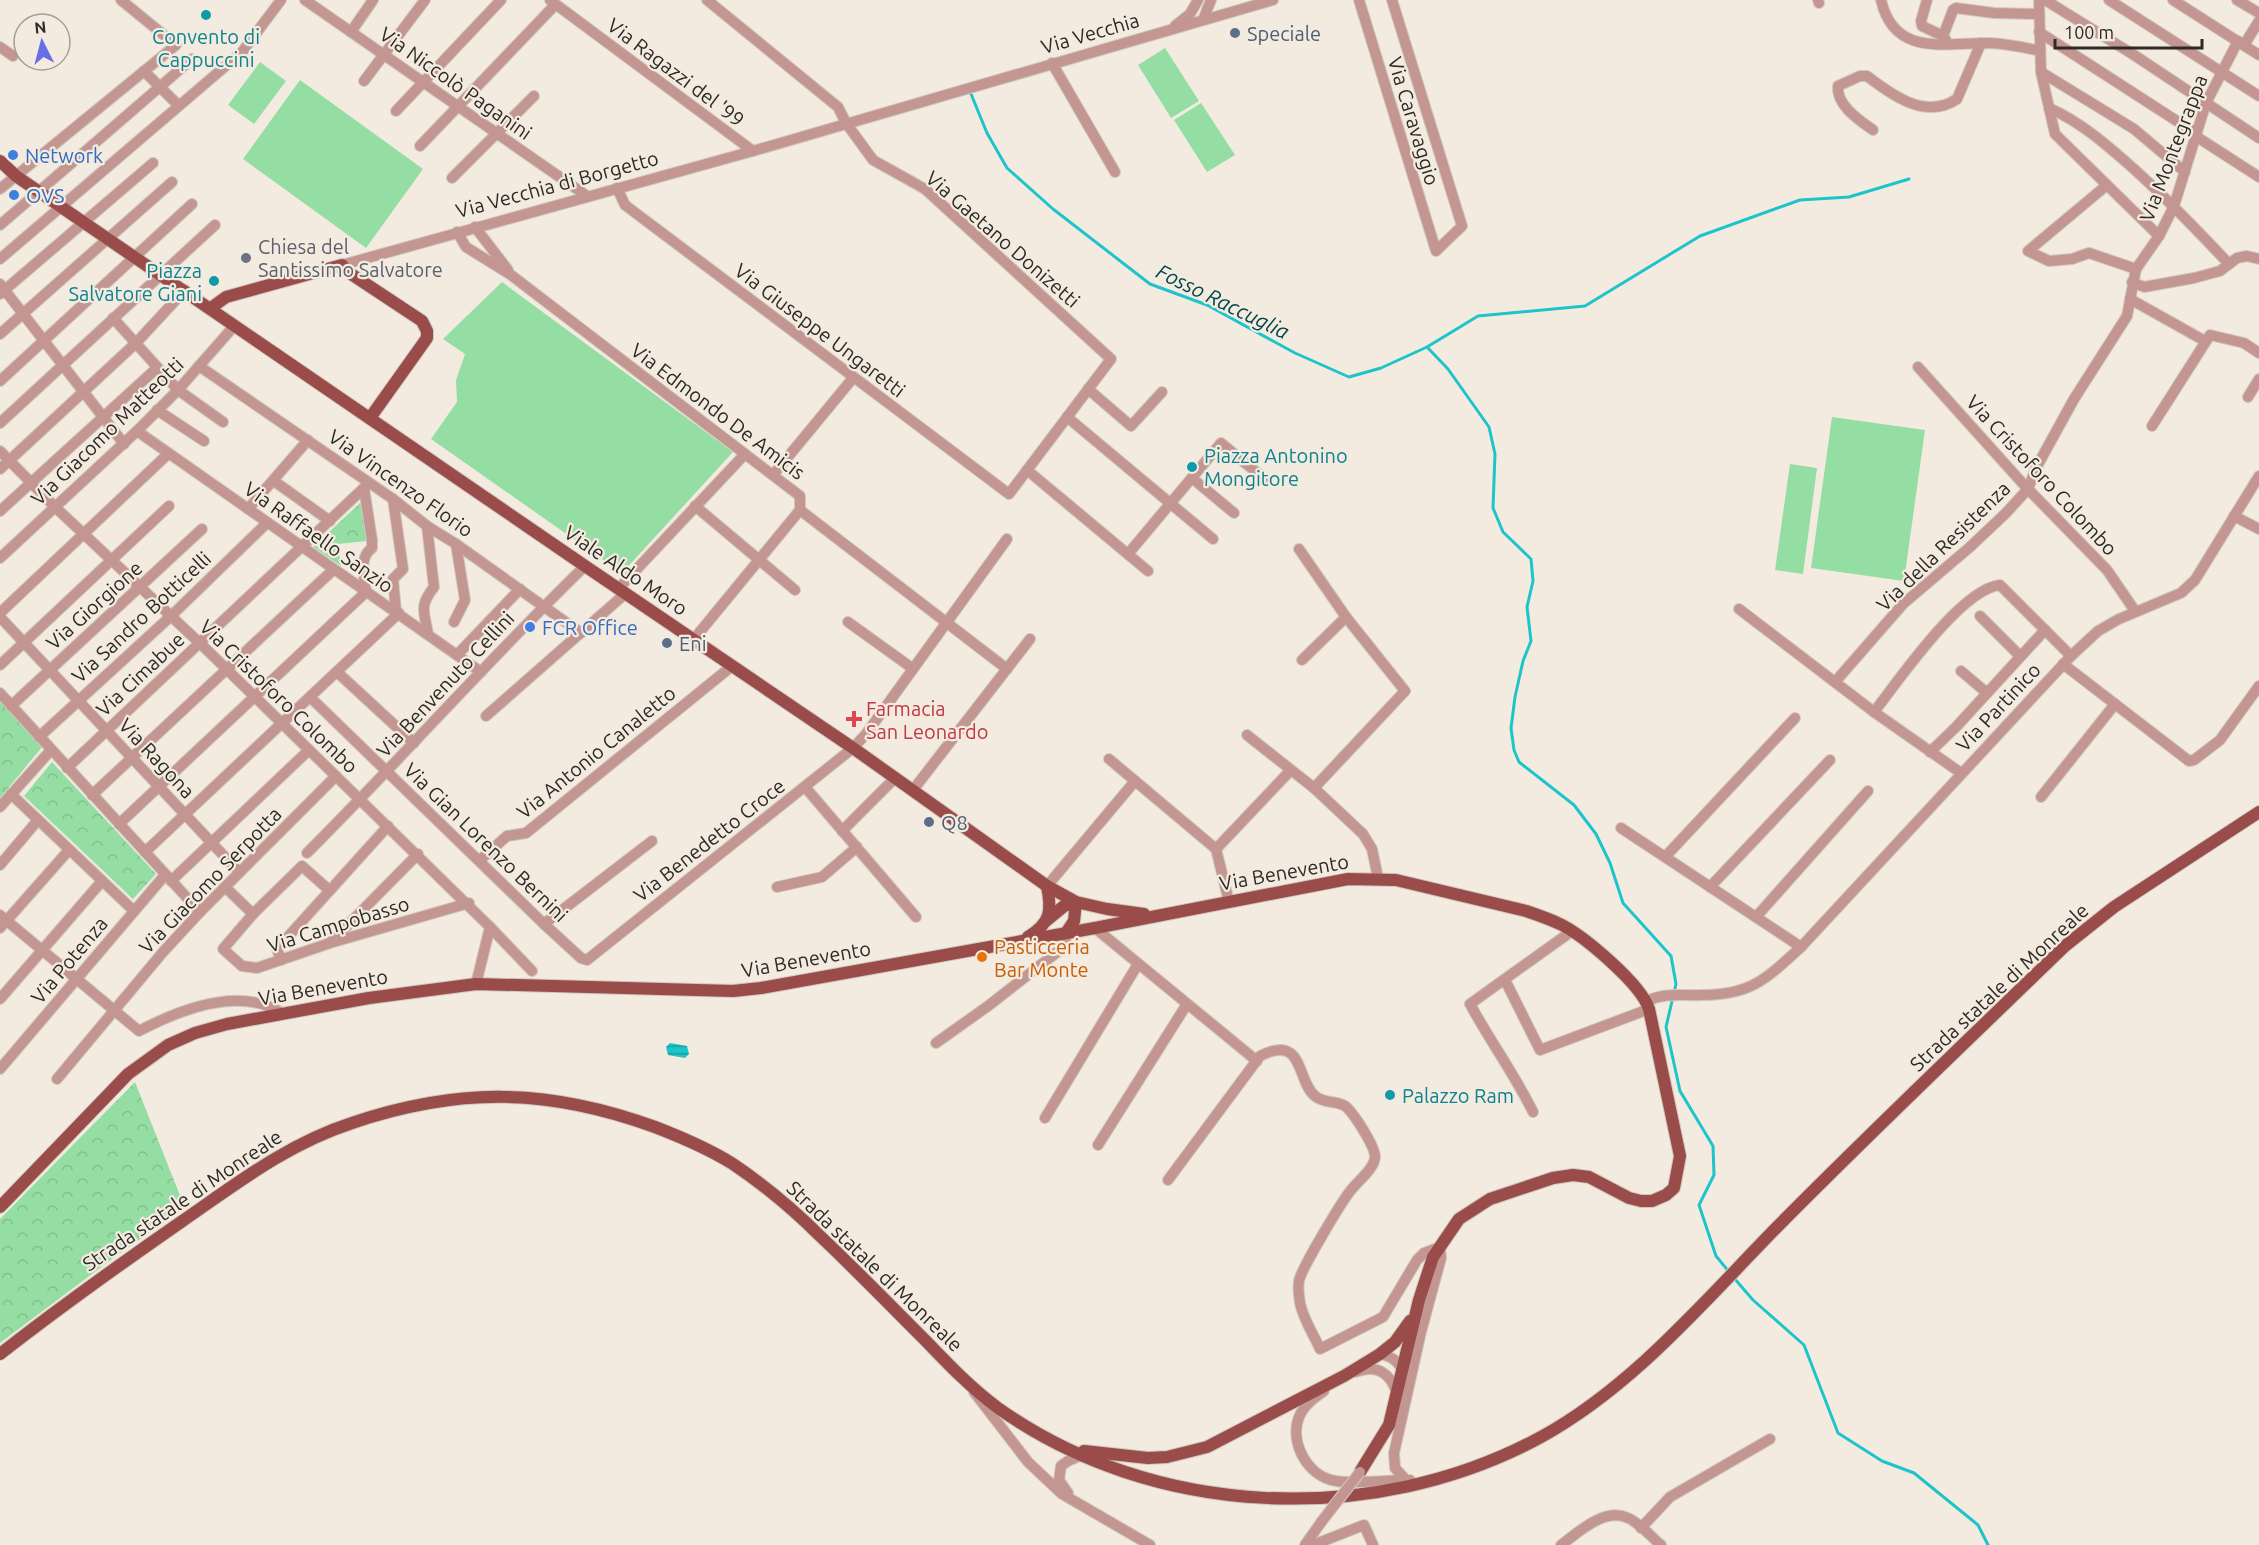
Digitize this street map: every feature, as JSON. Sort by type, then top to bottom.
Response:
[{"type":"main road","name":"Viale Aldo Moro","points":[[0,161],[16,176],[853,747],[1047,886],[1076,902],[1107,909],[1157,915]]},
{"type":"main road","name":"Via Vecchia di Borgetto","points":[[211,308],[226,297],[342,265]]},
{"type":"main road","points":[[342,265],[348,272],[422,321],[427,331],[427,339],[370,418]]},
{"type":"main road","name":"Strada statale di Monreale","points":[[0,1354],[67,1301],[290,1148],[351,1123],[415,1105],[444,1099],[520,1096],[555,1100],[616,1113],[677,1135],[730,1161],[778,1197],[821,1236],[967,1382],[996,1407],[1048,1440],[1077,1453],[1133,1474],[1172,1485],[1200,1491],[1257,1497],[1288,1499],[1352,1495],[1430,1480],[1502,1455],[1540,1437],[1588,1407],[1636,1370],[1787,1217],[2065,946],[2114,907],[2259,812]]},
{"type":"main road","name":"Via Benevento","points":[[0,1207],[128,1074],[168,1045],[195,1033],[283,1014],[369,998],[476,984],[733,991],[761,988],[1095,928],[1348,879],[1377,878],[1437,889],[1546,917],[1593,946],[1639,990],[1648,1005]]},
{"type":"main road","points":[[1047,886],[1050,910],[1047,920]]},
{"type":"main road","points":[[1022,941],[1037,931],[1064,906],[1076,902],[1074,921],[1066,933]]},
{"type":"main road","points":[[1360,1472],[1389,1425],[1416,1310],[1433,1257],[1459,1219],[1490,1199],[1553,1178],[1573,1175],[1588,1177],[1629,1198],[1641,1201],[1666,1196],[1674,1188],[1680,1156],[1648,1005]]},
{"type":"main road","points":[[1077,1453],[1148,1458],[1187,1454],[1231,1437],[1381,1354],[1395,1342],[1416,1310]]},
{"type":"street","points":[[0,189],[176,45],[121,0]]},
{"type":"street","points":[[0,259],[242,52],[281,0]]},
{"type":"street","points":[[351,32],[373,0]]},
{"type":"street","points":[[364,81],[425,0]]},
{"type":"street","points":[[396,111],[498,4],[483,0]]},
{"type":"street","name":"Via Gaetano Donizetti","points":[[707,0],[838,107],[846,123],[873,160],[925,189],[1111,359],[1088,389]]},
{"type":"street","points":[[1168,30],[1190,14],[1198,0]]},
{"type":"street","points":[[1203,20],[1211,0]]},
{"type":"street","name":"Via Vecchia","points":[[917,102],[1273,0]]},
{"type":"street","name":"Via Caravaggio","points":[[1359,0],[1436,252],[1462,226],[1392,0]]},
{"type":"street","points":[[1881,0],[1885,16],[1901,35],[1921,44],[1946,39],[1981,44],[2013,45],[2040,51]]},
{"type":"street","points":[[1927,0],[1922,24],[1946,39]]},
{"type":"street","points":[[2038,0],[2041,72],[2055,134],[2159,236]]},
{"type":"street","points":[[2045,0],[2134,55],[2259,138]]},
{"type":"street","points":[[2109,0],[2259,96]]},
{"type":"street","points":[[2173,0],[2259,55]]},
{"type":"street","points":[[2237,0],[2248,3],[2259,13]]},
{"type":"street","name":"Via Niccolò Paganini","points":[[312,2],[351,32],[587,196]]},
{"type":"street","points":[[420,146],[459,107],[553,2]]},
{"type":"street","name":"Via Ragazzi del '99","points":[[553,2],[753,151]]},
{"type":"street","points":[[1946,39],[1953,10],[1956,8],[2038,14]]},
{"type":"street","name":"Via Montegrappa","points":[[2028,489],[2036,468],[2074,399],[2127,316],[2136,269],[2159,236],[2174,206],[2206,103],[2222,71],[2259,21]]},
{"type":"street","points":[[2039,32],[2259,177]]},
{"type":"street","points":[[1873,130],[1851,114],[1837,92],[1838,86],[1860,76],[1867,76],[1906,102],[1940,107],[1957,99],[1981,44]]},
{"type":"street","points":[[0,225],[192,59]]},
{"type":"street","points":[[1052,63],[1115,172]]},
{"type":"street","points":[[144,71],[178,105]]},
{"type":"street","points":[[2041,72],[2134,129],[2185,172]]},
{"type":"street","points":[[452,178],[534,96]]},
{"type":"street","name":"Via Vecchia di Borgetto","points":[[342,265],[753,151],[917,102]]},
{"type":"street","points":[[2049,108],[2067,116],[2107,145],[2174,206],[2229,264]]},
{"type":"street","points":[[124,444],[2,290],[153,163]]},
{"type":"street","points":[[0,334],[172,182]]},
{"type":"street","points":[[2107,185],[2028,250],[2049,261],[2072,259],[2089,253],[2136,269]]},
{"type":"street","name":"Via Giuseppe Ungaretti","points":[[617,188],[625,205],[1009,494],[1027,470]]},
{"type":"street","points":[[0,381],[192,204]]},
{"type":"street","points":[[0,423],[215,225]]},
{"type":"street","points":[[475,227],[511,275]]},
{"type":"street","points":[[457,232],[466,247],[511,275]]},
{"type":"street","points":[[2132,282],[2144,286],[2194,278],[2220,271],[2238,258],[2247,256],[2259,259]]},
{"type":"street","name":"Via Edmondo De Amicis","points":[[511,275],[800,496],[800,510],[1007,669]]},
{"type":"street","points":[[0,469],[136,343],[185,290]]},
{"type":"street","points":[[2130,299],[2205,341]]},
{"type":"street","points":[[113,318],[178,390],[223,422]]},
{"type":"street","name":"Via Giacomo Matteotti","points":[[0,558],[124,444],[178,390],[235,325]]},
{"type":"street","points":[[2152,426],[2210,335],[2244,343],[2259,353]]},
{"type":"street","name":"Via Vincenzo Florio","points":[[199,366],[308,440],[366,485],[393,499],[427,526],[581,633]]},
{"type":"street","name":"Via Cristoforo Colombo","points":[[1918,367],[2028,489],[2107,570],[2136,611]]},
{"type":"street","points":[[0,511],[157,368]]},
{"type":"street","points":[[773,475],[853,378]]},
{"type":"street","points":[[2247,397],[2259,379]]},
{"type":"street","points":[[1148,571],[1027,470],[1088,389],[1131,426],[1162,392]]},
{"type":"street","points":[[157,410],[204,441]]},
{"type":"street","points":[[1067,417],[1213,539]]},
{"type":"street","name":"Via Raffaello Sanzio","points":[[137,431],[481,672]]},
{"type":"street","points":[[248,509],[308,440]]},
{"type":"street","points":[[1128,554],[1194,480],[1221,443],[1267,482]]},
{"type":"street","name":"Via Cristoforo Colombo","points":[[0,451],[83,534],[227,669],[469,903],[532,971]]},
{"type":"street","points":[[0,615],[168,454]]},
{"type":"street","points":[[486,716],[581,633],[622,591],[695,506],[745,454]]},
{"type":"street","name":"Via Partinico","points":[[1505,980],[1540,1050],[1675,994],[1701,996],[1732,994],[1760,983],[1801,947],[2067,660],[2098,631],[2136,611],[2181,593],[2195,580],[2234,516],[2255,490],[2259,476]]},
{"type":"street","points":[[1194,480],[1234,513]]},
{"type":"street","points":[[274,481],[330,521]]},
{"type":"street","points":[[119,824],[366,592],[363,559],[366,552],[372,548],[372,540],[366,485]]},
{"type":"street","name":"Via Cimabue","points":[[67,768],[366,485]]},
{"type":"street","name":"Via della Resistenza","points":[[1835,682],[1903,604],[1970,547],[2028,489]]},
{"type":"street","points":[[144,852],[283,724],[398,612],[393,579],[403,569],[393,499]]},
{"type":"street","points":[[0,665],[169,506]]},
{"type":"street","points":[[695,506],[795,590]]},
{"type":"street","points":[[694,639],[800,510]]},
{"type":"street","points":[[2234,516],[2259,529]]},
{"type":"street","name":"Via Sandro Botticelli","points":[[39,737],[171,616],[267,523]]},
{"type":"street","points":[[427,526],[434,587],[424,600],[428,634]]},
{"type":"street","name":"Via Giorgione","points":[[10,706],[141,588],[202,529]]},
{"type":"street","name":"Via Benedetto Croce","points":[[587,960],[805,788],[866,734],[1007,539]]},
{"type":"street","points":[[453,622],[465,600],[456,544]]},
{"type":"street","points":[[1299,549],[1346,617],[1405,691],[1314,788]]},
{"type":"street","name":"Via Benvenuto Cellini","points":[[307,853],[361,800],[544,606],[585,566]]},
{"type":"street","points":[[92,795],[333,570]]},
{"type":"street","points":[[1874,712],[1942,626],[1990,586],[2000,585],[2045,630],[2067,660],[2115,704],[2189,761],[2194,760],[2220,740],[2259,686]]},
{"type":"street","points":[[457,655],[520,589]]},
{"type":"street","points":[[1739,609],[1874,712],[1961,773]]},
{"type":"street","name":"Via Ragona","points":[[0,615],[239,872]]},
{"type":"street","points":[[1980,616],[2020,656]]},
{"type":"street","points":[[1302,660],[1346,617]]},
{"type":"street","points":[[848,622],[912,668]]},
{"type":"street","points":[[1930,752],[2045,630]]},
{"type":"street","points":[[913,790],[1030,639]]},
{"type":"street","name":"Via Antonio Canaletto","points":[[480,861],[507,836],[526,833],[732,666]]},
{"type":"street","points":[[1961,671],[1987,693]]},
{"type":"street","points":[[337,672],[414,743]]},
{"type":"street","points":[[0,693],[200,912]]},
{"type":"street","name":"Via Gian Lorenzo Bernini","points":[[310,697],[544,924],[580,958],[587,960]]},
{"type":"street","points":[[2041,797],[2115,704]]},
{"type":"street","points":[[1665,857],[1795,718]]},
{"type":"street","points":[[1247,735],[1314,788],[1363,834],[1372,849],[1377,878]]},
{"type":"street","points":[[0,807],[51,750]]},
{"type":"street","name":"Via Potenza","points":[[0,1069],[134,910],[309,750]]},
{"type":"street","points":[[1109,759],[1215,849],[1229,902]]},
{"type":"street","points":[[1710,887],[1830,760]]},
{"type":"street","points":[[1215,849],[1290,771]]},
{"type":"street","name":"Via Giacomo Serpotta","points":[[57,1079],[163,952],[225,886],[336,776]]},
{"type":"street","points":[[842,831],[895,778]]},
{"type":"street","points":[[1047,886],[1135,781]]},
{"type":"street","points":[[805,788],[916,917]]},
{"type":"street","points":[[1756,917],[1868,791]]},
{"type":"street","points":[[11,794],[134,910]]},
{"type":"street","points":[[0,865],[38,820]]},
{"type":"street","points":[[281,960],[277,949],[388,826]]},
{"type":"street","points":[[1621,828],[1801,947]]},
{"type":"street","points":[[544,924],[652,841]]},
{"type":"street","points":[[777,887],[822,877],[856,847]]},
{"type":"street","points":[[69,850],[2,921],[41,950],[139,1031],[175,1014],[208,1004],[248,1002],[272,1006],[283,1014]]},
{"type":"street","points":[[330,943],[418,854]]},
{"type":"street","points":[[225,886],[253,914],[302,866],[329,890]]},
{"type":"street","points":[[0,999],[102,881]]},
{"type":"street","name":"Via Campobasso","points":[[253,914],[223,949],[242,966],[256,968],[330,943],[469,903]]},
{"type":"street","points":[[476,984],[490,927]]},
{"type":"street","points":[[1095,928],[1257,1061]]},
{"type":"street","points":[[1533,1113],[1470,1004],[1572,931]]},
{"type":"street","points":[[936,1043],[1065,946],[1066,933]]},
{"type":"street","points":[[1045,1118],[1138,964]]},
{"type":"street","points":[[1098,1145],[1187,1004]]},
{"type":"street","points":[[1168,1180],[1260,1056],[1276,1051],[1287,1052],[1297,1058],[1311,1092],[1324,1101],[1338,1103],[1347,1108],[1369,1140],[1374,1153],[1372,1166],[1350,1191],[1299,1279],[1300,1303],[1320,1349],[1383,1317],[1417,1260],[1424,1253],[1440,1247],[1441,1258],[1421,1332],[1394,1453],[1395,1468],[1406,1480]]},
{"type":"street","points":[[1381,1354],[1390,1356],[1398,1362],[1403,1371]]},
{"type":"street","points":[[1397,1395],[1394,1383],[1376,1368],[1362,1369],[1344,1376],[1311,1401],[1299,1418],[1296,1434],[1306,1462],[1316,1473],[1336,1481],[1430,1480]]},
{"type":"street","points":[[967,1382],[1028,1462],[1062,1494],[1150,1545]]},
{"type":"street","points":[[1641,1528],[1670,1497],[1770,1439]]},
{"type":"street","points":[[1077,1453],[1061,1467],[1059,1473],[1062,1486],[1084,1506]]},
{"type":"street","points":[[1305,1545],[1360,1472]]},
{"type":"street","points":[[1561,1545],[1601,1518],[1614,1515],[1629,1518],[1661,1545]]},
{"type":"street","points":[[1313,1545],[1364,1525],[1373,1545]]},
{"type":"green space","points":[[1165,48],[1199,101],[1171,118],[1138,65]]},
{"type":"green space","points":[[260,62],[286,81],[254,124],[228,105]]},
{"type":"green space","points":[[300,80],[423,169],[366,248],[243,159]]},
{"type":"green space","points":[[1201,103],[1235,155],[1207,172],[1174,120]]},
{"type":"green space","points":[[502,282],[733,452],[622,573],[431,439],[457,402],[456,380],[465,354],[443,339]]},
{"type":"green space","points":[[1832,417],[1925,430],[1904,581],[1811,568]]},
{"type":"green space","points":[[1790,464],[1817,468],[1803,574],[1775,570]]},
{"type":"green space","points":[[361,502],[367,541],[338,544],[341,566],[313,547]]},
{"type":"green space","points":[[0,701],[43,746],[0,798]]},
{"type":"green space","points":[[52,762],[156,874],[133,899],[24,796]]},
{"type":"green space","points":[[135,1082],[185,1208],[116,1256],[0,1343],[0,1219]]},
{"type":"water","points":[[670,1043],[687,1046],[689,1054],[685,1058],[668,1055],[666,1047]]},
{"type":"waterway","name":"Fosso Raccuglia","points":[[971,94],[987,133],[1007,168],[1053,209],[1150,284],[1207,305],[1295,353],[1349,377],[1381,368],[1427,347],[1478,316],[1585,306],[1700,236],[1800,200],[1849,197],[1909,179]]},
{"type":"waterway","name":"Fosso Raccuglia","points":[[1427,347],[1448,369],[1489,427],[1495,454],[1493,508],[1503,532],[1531,559],[1533,581],[1527,607],[1531,641],[1523,661],[1515,697],[1511,728],[1514,750],[1519,762],[1574,805],[1596,834],[1610,863],[1623,903],[1671,956],[1676,984],[1666,1027],[1680,1091],[1713,1146],[1714,1175],[1699,1205],[1716,1256],[1730,1273]]},
{"type":"waterway","name":"Fosso Raccuglia","points":[[1734,1278],[1753,1300],[1804,1345],[1838,1433],[1882,1461],[1914,1473],[1978,1525],[1988,1545]]},
{"type":"place","name":"Convento di Cappuccini","points":[[206,15]]},
{"type":"place","name":"Speciale","points":[[1235,33]]},
{"type":"place","name":"Network","points":[[13,155]]},
{"type":"place","name":"OVS","points":[[14,195]]},
{"type":"place","name":"Chiesa del Santissimo Salvatore","points":[[246,258]]},
{"type":"place","name":"Piazza Salvatore Giani","points":[[214,281]]},
{"type":"place","name":"Piazza Antonino Mongitore","points":[[1192,467]]},
{"type":"place","name":"FCR Office","points":[[530,627]]},
{"type":"place","name":"Eni","points":[[667,643]]},
{"type":"place","name":"Farmacia San Leonardo","points":[[854,719]]},
{"type":"place","name":"Q8","points":[[929,822]]},
{"type":"place","name":"Pasticceria Bar Monte","points":[[982,957]]},
{"type":"place","name":"Palazzo Ram","points":[[1390,1095]]}]
